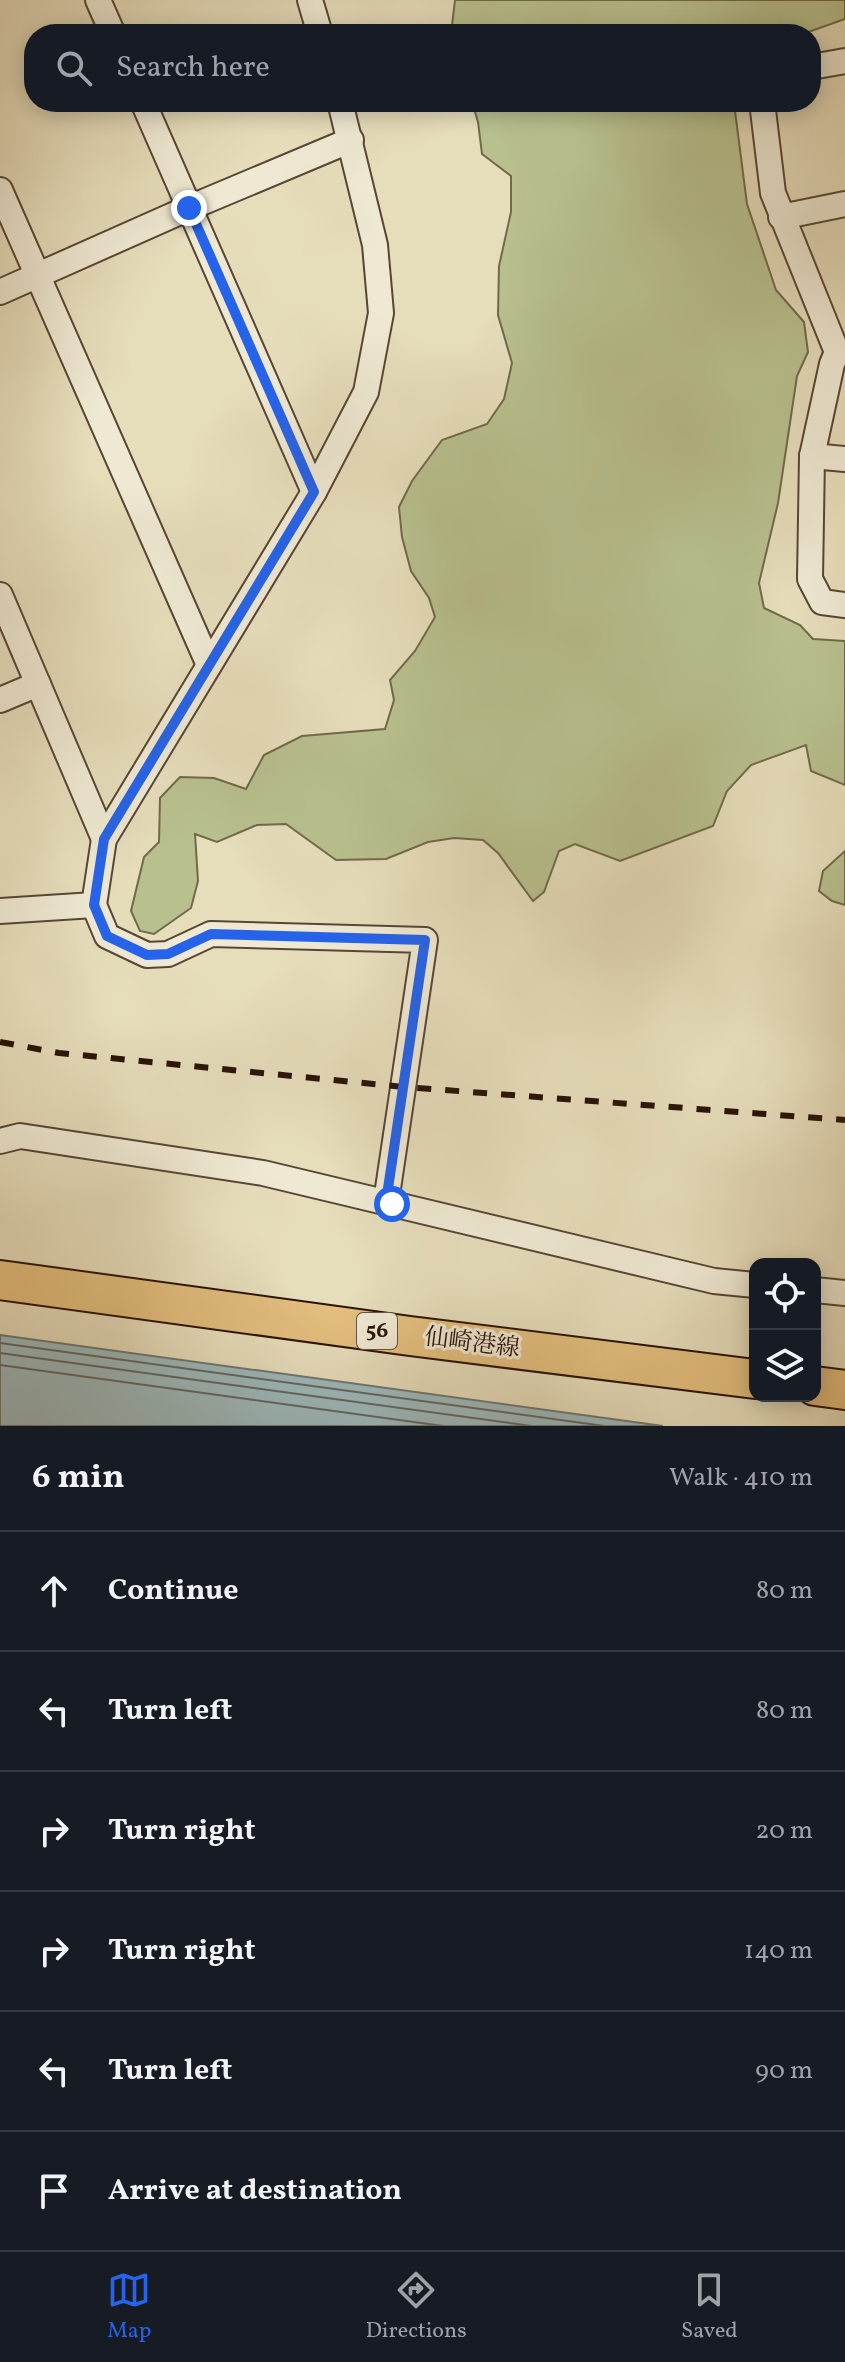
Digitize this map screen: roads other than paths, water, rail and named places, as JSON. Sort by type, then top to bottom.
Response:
[{"type":"main road","name":"仙崎港線","points":[[0,1280],[749,1378]]},
{"type":"main road","points":[[821,1387],[845,1390]]},
{"type":"street","points":[[98,0],[109,24]]},
{"type":"street","points":[[310,0],[317,24]]},
{"type":"street","points":[[821,65],[845,61]]},
{"type":"street","points":[[147,112],[314,492]]},
{"type":"street","points":[[343,112],[375,245],[381,313],[366,392],[314,492],[104,839],[94,905],[107,936],[147,955],[168,954],[211,934],[425,940],[386,1202]]},
{"type":"street","points":[[763,112],[773,193],[841,351],[832,364],[812,456],[810,579],[822,602],[845,605]]},
{"type":"street","points":[[0,292],[351,140]]},
{"type":"street","points":[[0,190],[209,665]]},
{"type":"street","points":[[781,217],[845,204]]},
{"type":"street","points":[[812,456],[845,459]]},
{"type":"street","points":[[0,595],[104,839]]},
{"type":"street","points":[[0,700],[38,684]]},
{"type":"street","points":[[0,911],[94,905]]},
{"type":"street","points":[[0,1141],[20,1136],[263,1173],[714,1281],[749,1284]]},
{"type":"street","points":[[821,1291],[845,1293]]},
{"type":"water","points":[[0,1335],[663,1426],[0,1426]]},
{"type":"railway","points":[[0,1042],[59,1053],[404,1087],[845,1120]]}]
